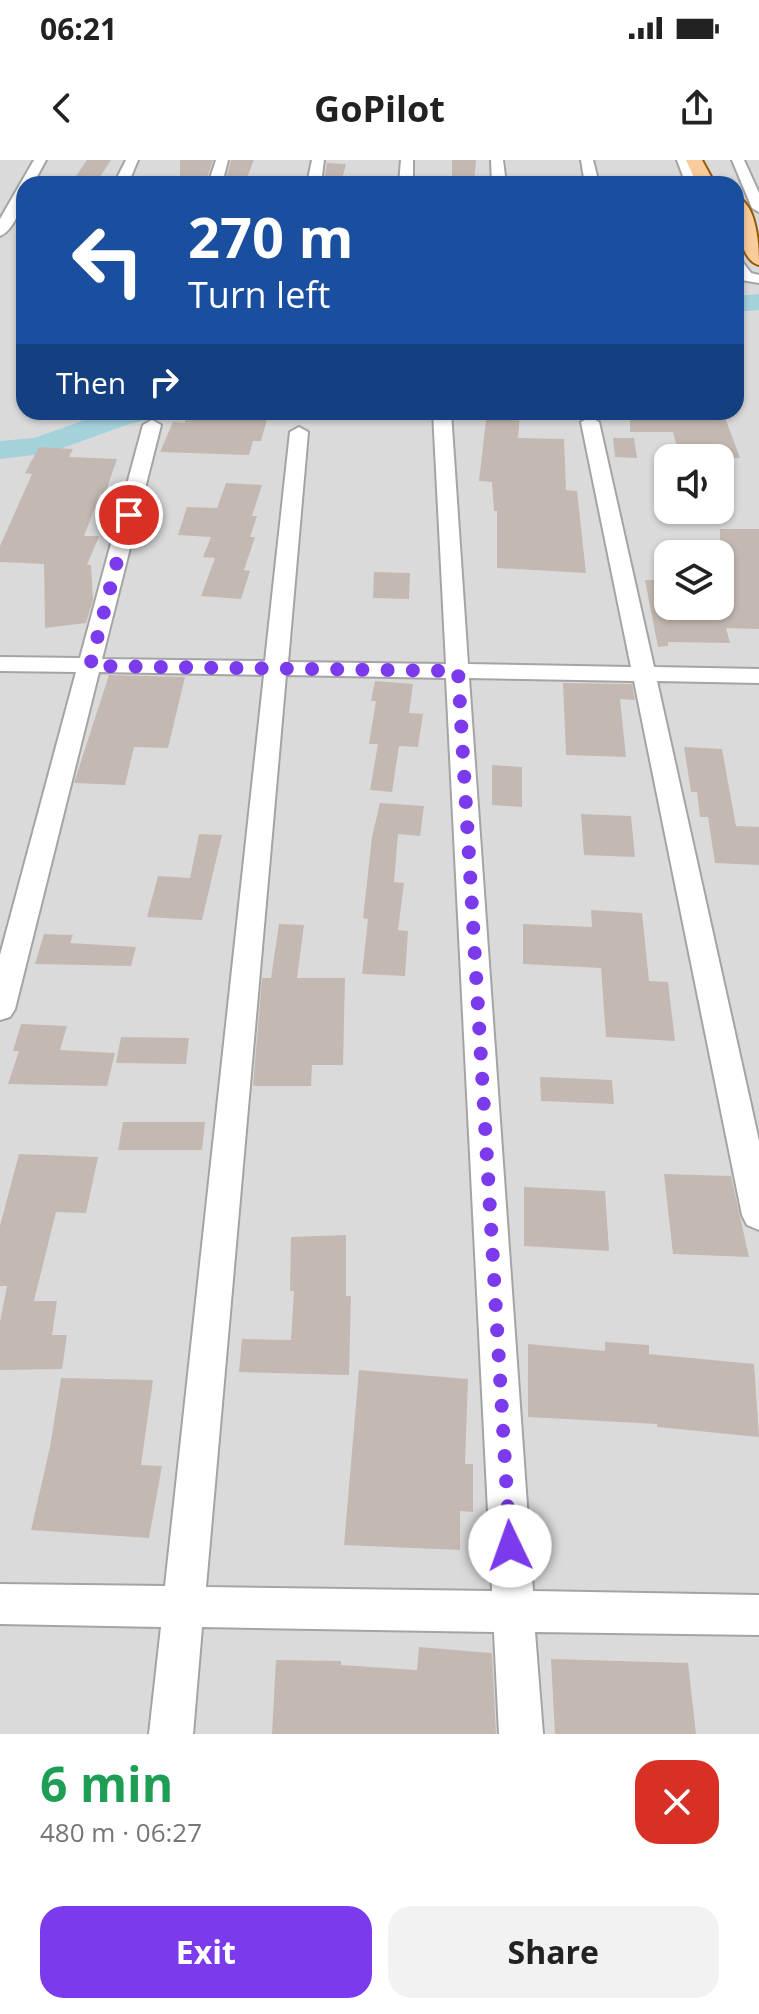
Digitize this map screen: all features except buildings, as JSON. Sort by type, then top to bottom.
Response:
[{"type":"main road","points":[[744,228],[758,274]]},
{"type":"main road","points":[[744,253],[758,274]]},
{"type":"street","points":[[738,160],[759,208]]},
{"type":"street","points":[[0,232],[16,203]]},
{"type":"street","points":[[442,420],[521,1734]]},
{"type":"street","points":[[590,422],[759,1215]]},
{"type":"street","points":[[0,1009],[152,425]]},
{"type":"street","points":[[171,1734],[299,432]]},
{"type":"street","points":[[0,664],[759,676]]},
{"type":"street","points":[[0,1604],[514,1609],[759,1615]]},
{"type":"shaded area","points":[[0,160],[759,160],[759,1734],[0,1734]]},
{"type":"waterway","points":[[744,303],[759,302]]},
{"type":"waterway","points":[[0,450],[38,447],[114,420]]},
{"type":"route","points":[[129,515],[90,666],[458,671],[510,1546]]}]
